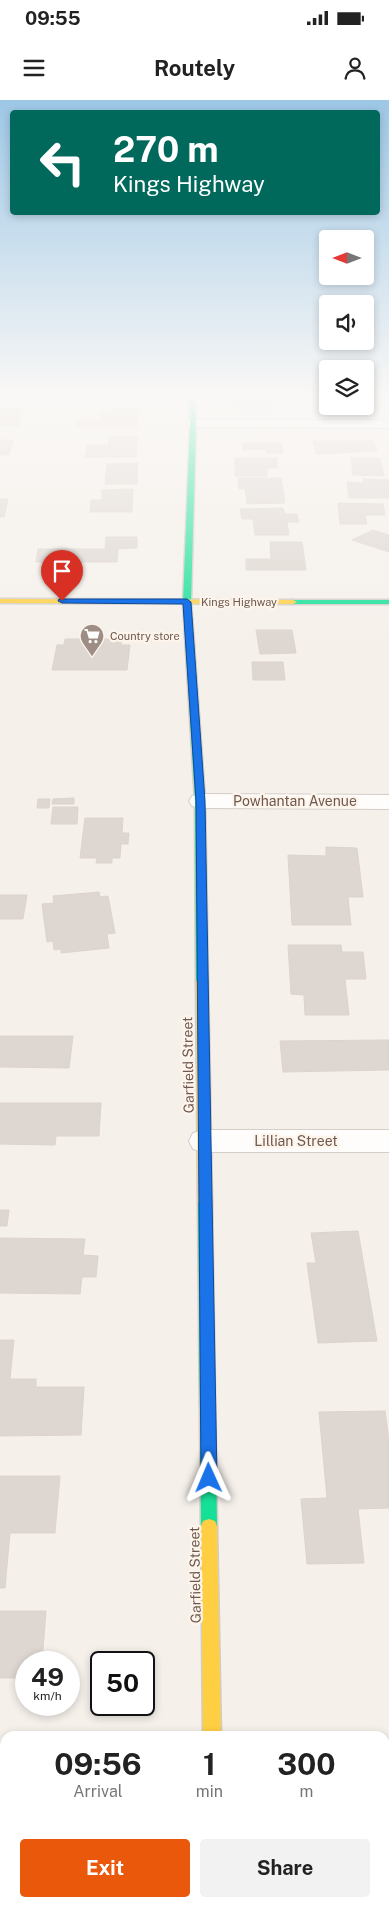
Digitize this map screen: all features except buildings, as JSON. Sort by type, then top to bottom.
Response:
[{"type":"main road","name":"Garfield Street","points":[[191,479],[187,602],[200,801],[212,1731]]},
{"type":"main road","name":"Kings Highway","points":[[0,601],[389,602]]},
{"type":"street","name":"Powhantan Avenue","points":[[200,801],[389,802]]},
{"type":"street","name":"Lillian Street","points":[[204,1141],[389,1141]]},
{"type":"traffic: fast","points":[[191,479],[187,602],[200,801],[202,981]]},
{"type":"traffic: fast","points":[[293,602],[389,602]]},
{"type":"traffic: fast","points":[[205,1202],[209,1526]]},
{"type":"traffic: slow","points":[[0,601],[293,602]]},
{"type":"traffic: slow","points":[[202,981],[205,1202]]},
{"type":"traffic: slow","points":[[209,1526],[212,1731]]},
{"type":"place","name":"Country store","points":[[92,657]]},
{"type":"route","points":[[62,601],[187,602],[200,801],[209,1478]]}]
